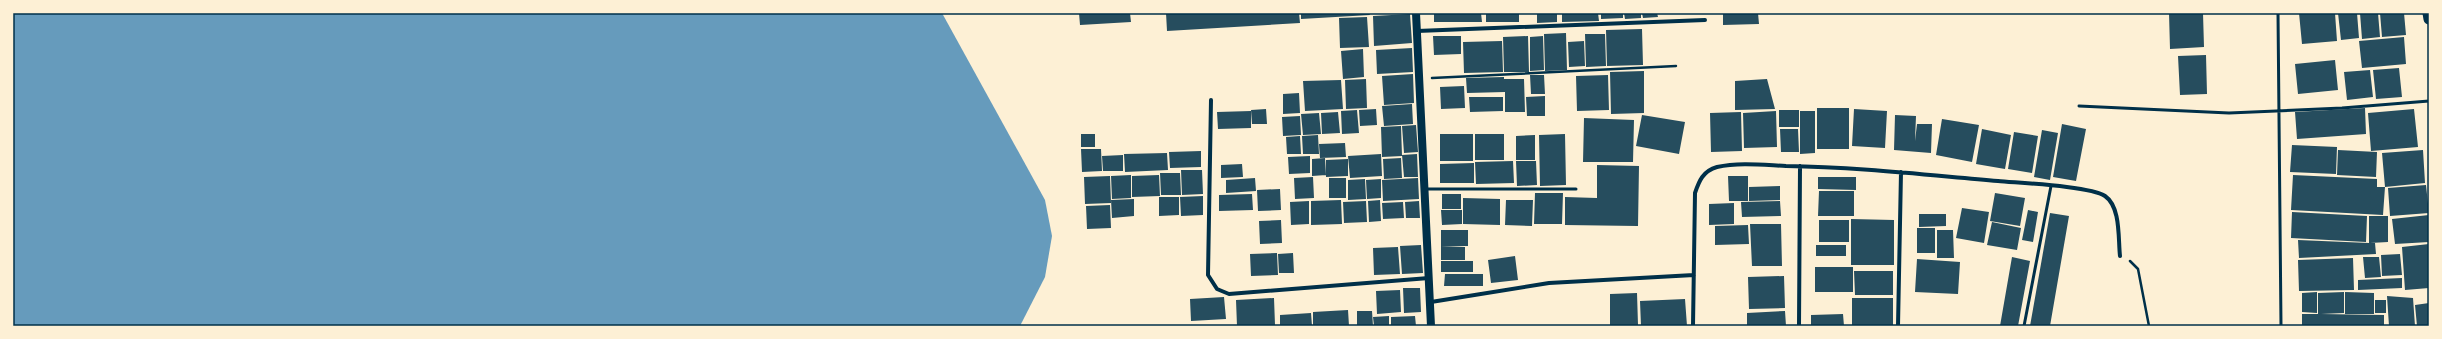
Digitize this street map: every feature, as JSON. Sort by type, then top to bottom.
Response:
[{"type":"highway","points":[[2428,13],[2429,19]]},
{"type":"main road","points":[[1416,13],[1431,326]]},
{"type":"street","points":[[1417,32],[1705,20]]},
{"type":"street","points":[[1210,100],[1208,275],[1217,289],[1229,294],[1429,278]]},
{"type":"street","points":[[1693,326],[1695,193],[1699,180],[1706,172],[1716,167],[1731,165],[1800,166],[1901,172],[2051,186],[2096,192],[2105,196],[2115,210],[2120,256]]},
{"type":"street","points":[[1799,326],[1800,166]]},
{"type":"street","points":[[1898,326],[1901,172]]},
{"type":"street","points":[[1431,302],[1549,283],[1694,275]]},
{"type":"lane","points":[[2278,13],[2281,326]]},
{"type":"lane","points":[[2079,106],[2229,113],[2429,101]]},
{"type":"lane","points":[[2024,326],[2051,186]]},
{"type":"lane","points":[[1425,188],[1576,189]]},
{"type":"path","points":[[1419,79],[1676,66]]},
{"type":"path","points":[[2120,256],[2134,263],[2138,269],[2149,326]]},
{"type":"water","points":[[13,13],[942,13],[1045,200],[1052,236],[1045,277],[1020,326],[13,326]]},
{"type":"building","points":[[1079,13],[1130,13],[1131,22],[1080,25]]},
{"type":"building","points":[[1166,13],[1299,13],[1300,23],[1167,31]]},
{"type":"building","points":[[1301,13],[1369,13],[1370,15],[1301,19]]},
{"type":"building","points":[[1434,13],[1481,13],[1482,22],[1434,22]]},
{"type":"building","points":[[1486,13],[1519,13],[1519,22],[1486,22]]},
{"type":"building","points":[[1537,13],[1557,13],[1557,22],[1537,23]]},
{"type":"building","points":[[1562,13],[1598,13],[1599,21],[1562,22]]},
{"type":"building","points":[[1601,13],[1623,13],[1623,18],[1601,19]]},
{"type":"building","points":[[1624,13],[1641,13],[1641,18],[1625,19]]},
{"type":"building","points":[[1642,13],[1657,13],[1658,17],[1643,18]]},
{"type":"building","points":[[1723,13],[1758,13],[1759,24],[1723,25]]},
{"type":"building","points":[[2169,13],[2203,13],[2204,47],[2170,49]]},
{"type":"building","points":[[2299,13],[2335,13],[2337,41],[2302,44]]},
{"type":"building","points":[[2338,13],[2357,13],[2359,38],[2341,40]]},
{"type":"building","points":[[2360,13],[2378,13],[2380,37],[2362,39]]},
{"type":"building","points":[[2380,13],[2404,13],[2406,35],[2382,37]]},
{"type":"building","points":[[1410,14],[1412,43],[1374,46],[1373,16]]},
{"type":"building","points":[[1367,17],[1369,47],[1340,48],[1339,18]]},
{"type":"building","points":[[1642,29],[1643,65],[1607,66],[1606,30]]},
{"type":"building","points":[[1566,33],[1567,70],[1545,71],[1544,34]]},
{"type":"building","points":[[1585,34],[1605,34],[1606,66],[1586,67]]},
{"type":"building","points":[[1433,36],[1461,36],[1461,54],[1434,55]]},
{"type":"building","points":[[1528,36],[1529,72],[1504,72],[1503,37]]},
{"type":"building","points":[[1543,36],[1544,70],[1530,71],[1530,37]]},
{"type":"building","points":[[2404,37],[2406,64],[2362,68],[2359,41]]},
{"type":"building","points":[[1502,41],[1503,72],[1464,73],[1463,42]]},
{"type":"building","points":[[1584,41],[1585,66],[1569,67],[1568,42]]},
{"type":"building","points":[[1412,48],[1413,72],[1377,74],[1376,50]]},
{"type":"building","points":[[1363,49],[1364,77],[1343,79],[1341,51]]},
{"type":"building","points":[[2206,55],[2207,94],[2180,95],[2178,56]]},
{"type":"building","points":[[2335,60],[2338,90],[2298,94],[2295,64]]},
{"type":"building","points":[[2399,68],[2402,97],[2376,99],[2373,70]]},
{"type":"building","points":[[2370,70],[2373,97],[2347,100],[2344,72]]},
{"type":"building","points":[[1644,71],[1644,113],[1611,114],[1610,72]]},
{"type":"building","points":[[1413,74],[1414,103],[1384,105],[1382,76]]},
{"type":"building","points":[[1530,75],[1544,75],[1545,94],[1531,94]]},
{"type":"building","points":[[1608,75],[1609,110],[1577,111],[1576,76]]},
{"type":"building","points":[[1504,77],[1504,79],[1524,79],[1525,112],[1505,112],[1505,92],[1467,93],[1466,78]]},
{"type":"building","points":[[1366,79],[1367,108],[1346,109],[1345,80]]},
{"type":"building","points":[[1767,79],[1775,109],[1735,110],[1735,81]]},
{"type":"building","points":[[1341,80],[1343,109],[1305,111],[1303,81]]},
{"type":"building","points":[[1464,86],[1465,108],[1441,109],[1440,87]]},
{"type":"building","points":[[1299,93],[1300,113],[1283,114],[1283,94]]},
{"type":"building","points":[[1545,96],[1545,116],[1527,116],[1526,97]]},
{"type":"building","points":[[1469,97],[1503,97],[1503,111],[1470,112]]},
{"type":"building","points":[[1412,104],[1413,124],[1384,126],[1382,106]]},
{"type":"building","points":[[1817,108],[1849,108],[1849,149],[1817,149]]},
{"type":"building","points":[[2365,108],[2366,134],[2297,139],[2295,112]]},
{"type":"building","points":[[1266,109],[1267,124],[1252,124],[1251,110]]},
{"type":"building","points":[[1376,109],[1377,125],[1360,126],[1359,110]]},
{"type":"building","points":[[1854,109],[1887,111],[1885,148],[1852,146]]},
{"type":"building","points":[[2414,109],[2418,147],[2371,151],[2368,113]]},
{"type":"building","points":[[1357,110],[1359,133],[1342,134],[1341,111]]},
{"type":"building","points":[[1779,110],[1799,110],[1799,127],[1779,127]]},
{"type":"building","points":[[1251,111],[1251,128],[1218,129],[1217,112]]},
{"type":"building","points":[[1776,111],[1777,147],[1744,148],[1743,113]]},
{"type":"building","points":[[1800,111],[1815,111],[1815,153],[1800,154]]},
{"type":"building","points":[[1338,112],[1340,133],[1322,134],[1321,113]]},
{"type":"building","points":[[1741,112],[1742,151],[1711,152],[1710,113]]},
{"type":"building","points":[[1319,113],[1321,134],[1303,135],[1301,114]]},
{"type":"building","points":[[1642,115],[1685,122],[1679,154],[1636,146]]},
{"type":"building","points":[[1895,115],[1916,116],[1915,141],[1917,124],[1932,124],[1931,153],[1894,150]]},
{"type":"building","points":[[1300,116],[1301,135],[1283,136],[1282,117]]},
{"type":"building","points":[[1584,118],[1634,120],[1633,162],[1583,162]]},
{"type":"building","points":[[1942,119],[1979,125],[1972,162],[1936,155]]},
{"type":"building","points":[[2062,124],[2086,129],[2076,181],[2053,177]]},
{"type":"building","points":[[1416,125],[1418,152],[1404,153],[1402,126]]},
{"type":"building","points":[[1401,126],[1402,156],[1382,157],[1381,127]]},
{"type":"building","points":[[1780,129],[1798,129],[1799,152],[1781,152]]},
{"type":"building","points":[[1982,129],[2011,135],[2005,169],[1976,164]]},
{"type":"building","points":[[2042,130],[2058,133],[2050,180],[2034,177]]},
{"type":"building","points":[[2014,132],[2038,136],[2032,173],[2008,169]]},
{"type":"building","points":[[1081,134],[1095,134],[1095,147],[1081,147]]},
{"type":"building","points":[[1440,134],[1473,134],[1473,161],[1440,161]]},
{"type":"building","points":[[1475,134],[1504,134],[1504,160],[1475,160]]},
{"type":"building","points":[[1565,134],[1566,185],[1540,186],[1539,135]]},
{"type":"building","points":[[1318,135],[1319,154],[1303,154],[1302,136]]},
{"type":"building","points":[[1535,135],[1535,160],[1516,160],[1516,136]]},
{"type":"building","points":[[1300,136],[1301,154],[1287,154],[1286,137]]},
{"type":"building","points":[[1345,143],[1346,157],[1320,158],[1319,144]]},
{"type":"building","points":[[2292,145],[2337,147],[2336,174],[2290,172]]},
{"type":"building","points":[[1081,149],[1101,149],[1102,171],[1082,172]]},
{"type":"building","points":[[2338,150],[2377,152],[2376,177],[2337,175]]},
{"type":"building","points":[[2423,150],[2425,183],[2385,187],[2382,153]]},
{"type":"building","points":[[1201,151],[1201,167],[1170,168],[1169,152]]},
{"type":"building","points":[[1167,153],[1168,170],[1125,172],[1124,154]]},
{"type":"building","points":[[1381,154],[1382,176],[1350,178],[1348,156]]},
{"type":"building","points":[[1417,154],[1418,177],[1404,177],[1402,155]]},
{"type":"building","points":[[1123,155],[1123,171],[1103,171],[1102,156]]},
{"type":"building","points":[[1310,156],[1310,173],[1289,174],[1288,157]]},
{"type":"building","points":[[1325,158],[1326,175],[1312,176],[1312,159]]},
{"type":"building","points":[[1401,158],[1402,178],[1384,179],[1383,159]]},
{"type":"building","points":[[1348,159],[1348,176],[1326,177],[1326,160]]},
{"type":"building","points":[[1513,161],[1514,183],[1476,184],[1475,162]]},
{"type":"building","points":[[1516,161],[1536,161],[1537,185],[1517,186]]},
{"type":"building","points":[[1474,163],[1474,183],[1440,183],[1440,164]]},
{"type":"building","points":[[1242,164],[1243,177],[1221,178],[1221,165]]},
{"type":"building","points":[[1597,165],[1639,166],[1638,226],[1565,225],[1565,197],[1597,198]]},
{"type":"building","points":[[1181,170],[1202,170],[1203,194],[1182,195]]},
{"type":"building","points":[[1160,173],[1180,173],[1181,195],[1161,195]]},
{"type":"building","points":[[1131,175],[1131,198],[1112,199],[1111,176]]},
{"type":"building","points":[[1159,175],[1160,196],[1132,197],[1132,176]]},
{"type":"building","points":[[2293,175],[2377,179],[2377,187],[2385,187],[2383,215],[2291,210]]},
{"type":"building","points":[[1110,176],[1111,203],[1085,204],[1084,177]]},
{"type":"building","points":[[1728,176],[1748,176],[1748,201],[1729,201]]},
{"type":"building","points":[[1313,177],[1314,198],[1295,199],[1294,178]]},
{"type":"building","points":[[1818,177],[1856,177],[1856,190],[1818,189]]},
{"type":"building","points":[[1255,178],[1256,191],[1226,193],[1226,180]]},
{"type":"building","points":[[1329,178],[1346,178],[1346,198],[1329,198]]},
{"type":"building","points":[[1418,178],[1419,199],[1383,201],[1382,180]]},
{"type":"building","points":[[1365,179],[1366,199],[1348,200],[1348,180]]},
{"type":"building","points":[[1381,179],[1381,198],[1367,199],[1366,180]]},
{"type":"building","points":[[2426,185],[2429,213],[2390,216],[2388,188]]},
{"type":"building","points":[[1780,186],[1780,200],[1749,201],[1749,187]]},
{"type":"building","points":[[1280,189],[1281,210],[1258,211],[1257,190]]},
{"type":"building","points":[[1819,191],[1854,191],[1854,216],[1818,216]]},
{"type":"building","points":[[1535,193],[1563,193],[1562,224],[1534,224]]},
{"type":"building","points":[[1995,193],[2025,198],[2020,226],[1990,221]]},
{"type":"building","points":[[1252,194],[1253,210],[1219,211],[1219,195]]},
{"type":"building","points":[[1442,194],[1461,194],[1461,209],[1442,209]]},
{"type":"building","points":[[1203,196],[1203,215],[1181,216],[1180,197]]},
{"type":"building","points":[[1159,197],[1179,197],[1179,215],[1159,216]]},
{"type":"building","points":[[1463,198],[1500,199],[1500,225],[1463,224]]},
{"type":"building","points":[[1134,199],[1134,216],[1112,218],[1111,200]]},
{"type":"building","points":[[1341,200],[1342,224],[1311,225],[1311,201]]},
{"type":"building","points":[[1380,200],[1381,221],[1369,222],[1368,201]]},
{"type":"building","points":[[1506,200],[1533,200],[1532,226],[1505,225]]},
{"type":"building","points":[[1309,201],[1309,224],[1291,225],[1290,202]]},
{"type":"building","points":[[1366,201],[1367,222],[1344,223],[1343,202]]},
{"type":"building","points":[[1419,201],[1420,218],[1406,218],[1405,202]]},
{"type":"building","points":[[1780,201],[1781,216],[1742,217],[1741,202]]},
{"type":"building","points":[[1403,202],[1404,218],[1383,219],[1382,203]]},
{"type":"building","points":[[1734,203],[1734,224],[1709,225],[1709,204]]},
{"type":"building","points":[[1110,205],[1111,228],[1087,229],[1086,206]]},
{"type":"building","points":[[1962,208],[1989,212],[1984,243],[1956,238]]},
{"type":"building","points":[[1441,210],[1462,210],[1462,224],[1442,225]]},
{"type":"building","points":[[2028,210],[2038,212],[2033,242],[2022,240]]},
{"type":"building","points":[[2292,212],[2367,216],[2366,242],[2291,238]]},
{"type":"building","points":[[2050,213],[2069,216],[2050,326],[2030,326]]},
{"type":"building","points":[[1919,214],[1946,214],[1946,226],[1919,227]]},
{"type":"building","points":[[2429,215],[2429,242],[2395,244],[2392,219]]},
{"type":"building","points":[[2369,216],[2388,216],[2388,242],[2370,243],[2375,243],[2376,254],[2299,258],[2298,240],[2369,243]]},
{"type":"building","points":[[1851,219],[1894,220],[1894,265],[1851,265]]},
{"type":"building","points":[[1281,220],[1282,243],[1260,244],[1259,221]]},
{"type":"building","points":[[1819,220],[1849,220],[1849,242],[1819,242]]},
{"type":"building","points":[[1992,222],[2021,228],[2017,250],[1987,245]]},
{"type":"building","points":[[1750,224],[1781,224],[1782,266],[1752,266]]},
{"type":"building","points":[[1748,225],[1749,244],[1715,245],[1715,226]]},
{"type":"building","points":[[1917,228],[1935,228],[1935,253],[1917,253]]},
{"type":"building","points":[[1441,230],[1468,230],[1468,246],[1441,246]]},
{"type":"building","points":[[1937,230],[1953,230],[1954,258],[1937,258]]},
{"type":"building","points":[[2429,244],[2429,288],[2405,290],[2402,247]]},
{"type":"building","points":[[1421,245],[1423,273],[1402,274],[1400,246]]},
{"type":"building","points":[[1816,245],[1846,245],[1846,256],[1816,256]]},
{"type":"building","points":[[1441,246],[1465,247],[1465,260],[1441,260]]},
{"type":"building","points":[[1398,247],[1400,274],[1374,275],[1373,248]]},
{"type":"building","points":[[1277,253],[1278,275],[1251,276],[1250,254]]},
{"type":"building","points":[[1293,253],[1294,273],[1279,273],[1278,254]]},
{"type":"building","points":[[2400,254],[2402,275],[2382,276],[2381,255]]},
{"type":"building","points":[[1515,256],[1518,280],[1491,283],[1488,260]]},
{"type":"building","points":[[2012,257],[2030,261],[2018,326],[2000,326]]},
{"type":"building","points":[[2363,257],[2379,257],[2381,277],[2365,278]]},
{"type":"building","points":[[2353,258],[2354,290],[2299,291],[2298,260]]},
{"type":"building","points":[[1917,259],[1960,262],[1958,294],[1915,292]]},
{"type":"building","points":[[1441,261],[1473,261],[1473,272],[1441,272]]},
{"type":"building","points":[[1815,267],[1853,267],[1853,292],[1815,292]]},
{"type":"building","points":[[1854,271],[1893,271],[1893,295],[1855,295]]},
{"type":"building","points":[[1445,274],[1483,274],[1483,286],[1444,286]]},
{"type":"building","points":[[1784,276],[1785,308],[1749,309],[1748,277]]},
{"type":"building","points":[[2402,278],[2402,288],[2358,290],[2358,280]]},
{"type":"building","points":[[1403,288],[1420,288],[1421,312],[1404,313]]},
{"type":"building","points":[[1400,290],[1401,312],[1377,314],[1376,291]]},
{"type":"building","points":[[2317,292],[2317,313],[2302,312],[2302,293]]},
{"type":"building","points":[[2344,292],[2344,313],[2321,314],[2384,315],[2384,326],[2302,326],[2302,314],[2318,314],[2318,293]]},
{"type":"building","points":[[2345,292],[2374,293],[2374,314],[2345,314]]},
{"type":"building","points":[[1637,293],[1638,325],[1610,326],[1610,294]]},
{"type":"building","points":[[2387,296],[2413,298],[2415,326],[2389,326]]},
{"type":"building","points":[[1224,297],[1226,319],[1191,321],[1190,299]]},
{"type":"building","points":[[1274,298],[1275,325],[1237,326],[1236,300]]},
{"type":"building","points":[[1852,298],[1893,298],[1893,326],[1852,326]]},
{"type":"building","points":[[1685,299],[1687,326],[1641,326],[1640,301]]},
{"type":"building","points":[[2375,300],[2386,300],[2386,313],[2375,313]]},
{"type":"building","points":[[2429,303],[2429,326],[2417,326],[2415,305]]},
{"type":"building","points":[[1348,310],[1349,326],[1313,326],[1313,312]]},
{"type":"building","points":[[1357,311],[1372,311],[1373,326],[1357,326]]},
{"type":"building","points":[[1785,311],[1786,326],[1747,326],[1747,313]]},
{"type":"building","points":[[1311,313],[1312,326],[1280,326],[1280,315]]},
{"type":"building","points":[[1843,314],[1844,326],[1811,326],[1811,315]]},
{"type":"building","points":[[1389,316],[1389,326],[1374,326],[1373,317]]},
{"type":"building","points":[[1415,316],[1416,326],[1391,326],[1391,317]]}]
